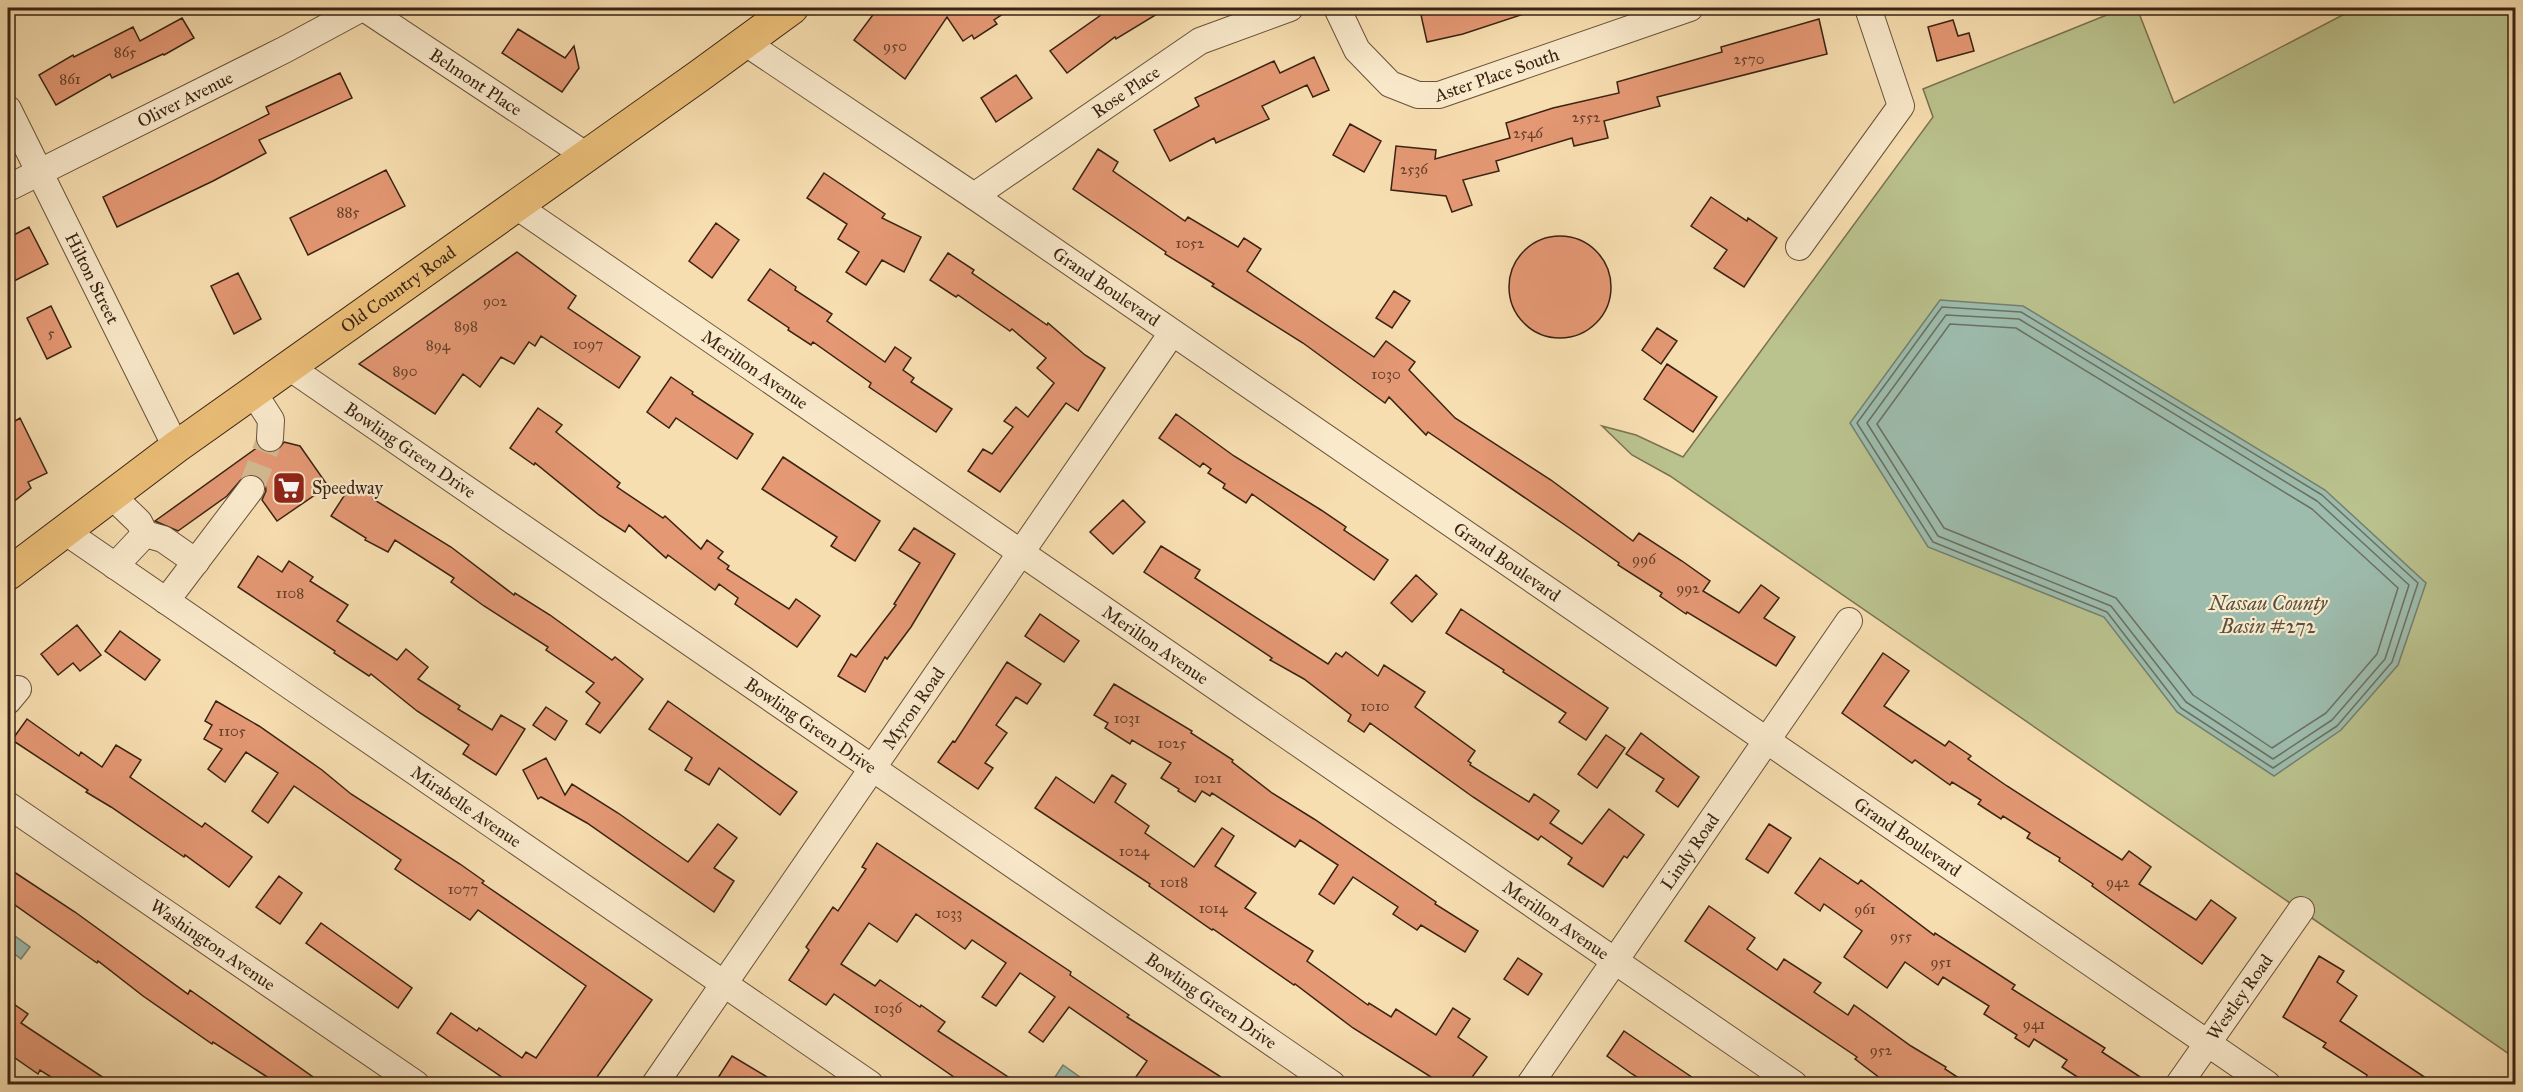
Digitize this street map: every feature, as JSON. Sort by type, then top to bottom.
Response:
[{"type":"main road","name":"Old Country Road","points":[[8,574],[63,530],[176,447],[746,43],[792,8]]},
{"type":"street","name":"Belmont Place","points":[[363,8],[587,156]]},
{"type":"street","name":"Oliver Avenue","points":[[8,188],[363,8]]},
{"type":"street","name":"Rose Place","points":[[974,196],[1200,40],[1290,8]]},
{"type":"street","name":"Aster Place South","points":[[1336,8],[1357,50],[1390,84],[1418,95],[1439,95],[1690,8]]},
{"type":"street","points":[[1799,247],[1901,106],[1868,8]]},
{"type":"street","name":"Grand Boulevard","points":[[746,43],[974,196],[2267,1084]]},
{"type":"street","name":"Hilton Street","points":[[8,109],[176,447]]},
{"type":"street","name":"Merillon Avenue","points":[[515,206],[1794,1084]]},
{"type":"street","name":"Myron Road","points":[[655,1084],[1172,333]]},
{"type":"street","name":"Bowling Green Drive","points":[[289,367],[1332,1084]]},
{"type":"street","points":[[253,392],[271,420],[270,438]]},
{"type":"street","points":[[166,601],[251,489]]},
{"type":"street","points":[[112,496],[139,522],[145,534],[163,539],[196,562]]},
{"type":"street","name":"Mirabelle Avenue","points":[[63,530],[870,1084]]},
{"type":"street","points":[[115,566],[145,534]]},
{"type":"street","name":"Lindy Road","points":[[1530,1084],[1849,621]]},
{"type":"street","name":"Washington Avenue","points":[[8,805],[416,1084]]},
{"type":"street","name":"Westley Road","points":[[2178,1084],[2301,910]]},
{"type":"green space","name":"Nassau County Basin #272","points":[[2124,8],[2137,8],[2174,103],[2356,8],[2515,8],[2515,1058],[1670,476],[1632,455],[1602,426],[1636,435],[1683,457],[1933,117],[1923,89]]},
{"type":"water","name":"Nassau County Basin #272","points":[[1940,300],[2023,306],[2325,490],[2426,583],[2398,665],[2341,730],[2274,776],[2177,712],[2104,617],[1928,547],[1850,423]]},
{"type":"water","points":[[8,931],[30,947],[21,959],[8,949]]},
{"type":"water","points":[[1063,1065],[1084,1080],[1081,1084],[1066,1084],[1055,1077]]},
{"type":"building","points":[[878,8],[1012,8],[994,20],[997,24],[974,39],[972,35],[963,41],[947,17],[905,79],[854,40]]},
{"type":"building","points":[[1111,8],[1167,8],[1116,39],[1115,37],[1067,73],[1050,51]]},
{"type":"building","points":[[1453,8],[1533,8],[1533,11],[1463,34],[1427,42],[1421,15]]},
{"type":"building","points":[[182,18],[194,38],[164,55],[112,78],[110,74],[56,105],[39,75],[73,55],[74,57],[133,27],[140,41]]},
{"type":"building","points":[[1819,19],[1827,54],[1657,97],[1660,106],[1604,121],[1608,138],[1574,146],[1572,138],[1496,161],[1499,171],[1463,180],[1472,205],[1452,212],[1446,196],[1391,190],[1396,146],[1436,150],[1435,159],[1510,138],[1506,123],[1553,108],[1619,93],[1617,82],[1722,52],[1721,47]]},
{"type":"building","points":[[1953,20],[1958,36],[1969,33],[1974,51],[1937,61],[1928,27]]},
{"type":"building","points":[[518,29],[565,58],[574,46],[579,68],[562,92],[502,53]]},
{"type":"building","points":[[1314,57],[1329,90],[1313,97],[1307,85],[1262,106],[1269,119],[1216,143],[1214,138],[1170,161],[1154,130],[1199,106],[1195,98],[1274,61],[1280,73]]},
{"type":"building","points":[[340,73],[352,98],[259,140],[266,153],[117,227],[103,197],[269,114],[266,107]]},
{"type":"building","points":[[1016,75],[1032,98],[996,122],[981,98]]},
{"type":"building","points":[[1350,124],[1381,141],[1364,172],[1333,155]]},
{"type":"building","points":[[1098,149],[1118,162],[1113,171],[1185,221],[1188,217],[1238,247],[1244,238],[1261,249],[1247,271],[1374,357],[1386,341],[1415,362],[1409,370],[1455,418],[1551,480],[1633,541],[1639,533],[1682,561],[1710,581],[1703,591],[1739,613],[1761,585],[1779,598],[1764,618],[1795,637],[1776,666],[1687,612],[1686,614],[1660,596],[1662,593],[1618,565],[1619,563],[1565,525],[1428,432],[1426,435],[1389,397],[1385,403],[1303,343],[1212,286],[1214,284],[1165,254],[1166,252],[1073,189]]},
{"type":"building","points":[[386,170],[405,206],[308,255],[290,218]]},
{"type":"building","points":[[824,173],[885,214],[882,218],[921,237],[904,272],[882,260],[866,285],[846,272],[859,252],[838,239],[847,224],[807,198]]},
{"type":"building","points":[[1711,197],[1777,238],[1744,287],[1714,268],[1727,250],[1691,226]]},
{"type":"building","points":[[716,223],[739,240],[712,278],[689,261]]},
{"type":"building","points":[[29,227],[48,264],[8,284],[8,238]]},
{"type":"building","points":[[1560,236],[1579,240],[1596,251],[1607,268],[1611,287],[1607,306],[1596,323],[1579,334],[1560,338],[1541,334],[1524,323],[1513,306],[1509,287],[1513,268],[1524,251],[1541,240]]},
{"type":"building","points":[[517,252],[576,296],[568,308],[640,357],[619,388],[541,336],[535,346],[529,342],[514,364],[501,357],[480,387],[463,374],[435,414],[359,364]]},
{"type":"building","points":[[948,253],[974,270],[972,273],[1047,325],[1048,323],[1085,355],[1105,368],[1078,411],[1066,403],[1000,492],[968,471],[983,449],[992,454],[1013,427],[1004,421],[1016,407],[1028,417],[1054,383],[1037,368],[1046,358],[1012,329],[1010,331],[958,295],[956,297],[930,280]]},
{"type":"building","points":[[770,269],[796,287],[795,290],[832,314],[827,321],[885,362],[895,347],[911,358],[903,370],[914,378],[911,382],[952,409],[936,432],[869,387],[871,383],[813,342],[811,345],[748,300]]},
{"type":"building","points":[[238,273],[261,319],[234,334],[211,286]]},
{"type":"building","points":[[1394,291],[1410,301],[1392,328],[1376,318]]},
{"type":"building","points":[[51,306],[71,347],[47,359],[27,318]]},
{"type":"building","points":[[1657,328],[1677,341],[1661,364],[1642,350]]},
{"type":"building","points":[[1667,364],[1717,397],[1693,432],[1644,399]]},
{"type":"building","points":[[671,377],[693,392],[692,394],[753,434],[737,459],[676,418],[669,428],[647,412]]},
{"type":"building","points":[[538,408],[562,425],[556,432],[620,483],[617,487],[663,518],[665,516],[701,549],[707,540],[723,552],[718,558],[729,566],[727,569],[789,609],[796,599],[820,616],[797,647],[735,604],[738,598],[719,584],[715,590],[668,555],[666,558],[629,525],[625,532],[599,515],[535,463],[534,465],[510,448]]},
{"type":"building","points":[[1176,414],[1234,456],[1346,527],[1344,530],[1388,560],[1374,580],[1252,494],[1246,503],[1223,488],[1225,484],[1208,473],[1211,469],[1203,463],[1200,467],[1159,438]]},
{"type":"building","points":[[20,418],[47,473],[28,482],[31,488],[8,506],[8,425]]},
{"type":"building","points":[[284,442],[300,446],[328,486],[277,521],[262,500],[266,491],[265,483],[260,477],[252,474],[245,475],[227,496],[178,531],[155,521],[258,447],[270,453],[277,451]]},
{"type":"building","points":[[783,457],[880,521],[855,561],[831,546],[837,537],[762,489]]},
{"type":"building","points":[[353,482],[375,496],[373,499],[451,547],[514,595],[515,593],[550,615],[612,660],[615,657],[643,679],[600,733],[586,724],[600,703],[586,692],[594,683],[546,650],[548,647],[451,582],[454,578],[395,540],[388,552],[365,540],[366,538],[331,516]]},
{"type":"building","points":[[1123,500],[1145,522],[1113,554],[1090,532]]},
{"type":"building","points":[[914,528],[955,554],[911,627],[887,659],[885,657],[865,692],[838,676],[851,654],[856,657],[896,605],[894,604],[920,563],[899,550]]},
{"type":"building","points":[[1161,546],[1200,570],[1195,578],[1328,664],[1336,653],[1342,657],[1346,652],[1378,676],[1384,665],[1425,692],[1415,707],[1475,751],[1468,761],[1470,765],[1529,802],[1534,794],[1559,811],[1550,823],[1582,844],[1609,809],[1644,835],[1627,858],[1624,856],[1603,887],[1568,864],[1572,858],[1541,836],[1538,840],[1473,797],[1370,723],[1364,732],[1348,721],[1351,715],[1304,679],[1270,660],[1272,658],[1144,572]]},
{"type":"building","points":[[258,556],[282,572],[289,561],[313,577],[310,581],[348,605],[337,621],[397,660],[406,649],[428,667],[418,679],[460,706],[458,709],[492,730],[501,715],[525,729],[496,775],[463,754],[469,745],[417,711],[371,674],[369,676],[238,587]]},
{"type":"building","points":[[1416,575],[1437,594],[1412,622],[1391,603]]},
{"type":"building","points":[[1461,609],[1608,708],[1586,740],[1559,722],[1566,713],[1446,633]]},
{"type":"building","points":[[1040,614],[1079,641],[1064,662],[1025,636]]},
{"type":"building","points":[[77,625],[101,655],[80,671],[73,663],[58,675],[41,654]]},
{"type":"building","points":[[120,631],[160,660],[145,680],[105,651]]},
{"type":"building","points":[[1883,653],[1909,671],[1884,706],[1945,746],[1949,741],[1971,756],[1968,759],[2007,786],[2122,860],[2129,851],[2151,867],[2139,884],[2196,920],[2211,900],[2236,918],[2202,964],[2092,886],[2093,884],[2059,861],[2060,858],[2027,838],[2030,833],[2003,816],[2001,819],[1978,804],[1981,800],[1952,782],[1950,785],[1915,760],[1912,763],[1842,713]]},
{"type":"building","points":[[1007,662],[1041,684],[1027,704],[1016,697],[996,725],[1007,733],[985,763],[993,768],[978,789],[938,762],[953,741],[955,742]]},
{"type":"building","points":[[1114,684],[1192,731],[1191,733],[1233,760],[1232,762],[1272,793],[1478,931],[1465,952],[1421,925],[1417,930],[1393,914],[1398,907],[1353,877],[1334,904],[1319,894],[1338,865],[1300,840],[1295,847],[1212,793],[1210,796],[1202,791],[1195,802],[1178,791],[1179,789],[1161,778],[1171,763],[1132,740],[1130,744],[1105,728],[1108,723],[1094,715]]},
{"type":"building","points":[[216,701],[259,726],[322,770],[351,794],[460,864],[484,881],[482,883],[652,1000],[592,1084],[512,1084],[437,1033],[451,1013],[477,1031],[479,1028],[522,1058],[526,1052],[536,1058],[586,986],[478,910],[470,920],[395,869],[401,860],[294,786],[268,823],[252,811],[278,773],[246,752],[225,782],[208,769],[222,749],[204,739],[212,725],[205,721]]},
{"type":"building","points":[[668,701],[797,792],[780,815],[719,768],[709,785],[685,770],[692,758],[649,729]]},
{"type":"building","points":[[546,707],[567,721],[555,740],[533,725]]},
{"type":"building","points":[[27,719],[79,756],[81,752],[102,767],[116,745],[141,760],[130,777],[202,827],[205,823],[252,857],[229,887],[185,855],[184,857],[86,792],[88,790],[12,740]]},
{"type":"building","points":[[1641,733],[1699,777],[1678,807],[1656,791],[1664,779],[1626,754]]},
{"type":"building","points":[[1606,735],[1625,748],[1597,788],[1578,774]]},
{"type":"building","points":[[546,758],[565,795],[572,784],[688,862],[718,824],[737,838],[714,868],[734,881],[714,912],[587,823],[541,797],[538,799],[523,770]]},
{"type":"building","points":[[1112,775],[1126,784],[1115,802],[1149,826],[1145,833],[1194,867],[1222,828],[1234,836],[1215,866],[1256,893],[1245,908],[1313,951],[1307,961],[1368,1005],[1369,1003],[1391,1017],[1396,1009],[1436,1035],[1453,1008],[1470,1019],[1458,1037],[1487,1057],[1467,1084],[1442,1084],[1353,1028],[1295,984],[1212,930],[1149,886],[1150,884],[1035,808],[1056,777],[1094,803]]},
{"type":"building","points":[[1769,824],[1791,838],[1768,873],[1746,859]]},
{"type":"building","points":[[877,843],[1071,972],[1070,975],[1129,1015],[1127,1017],[1232,1084],[1131,1084],[1147,1061],[1069,1007],[1043,1042],[1029,1032],[1055,997],[1020,973],[996,1006],[982,997],[1006,963],[972,940],[965,949],[916,914],[897,942],[869,923],[841,964],[875,986],[880,980],[920,1007],[921,1005],[945,1022],[938,1031],[1019,1084],[964,1084],[834,994],[826,1005],[789,980],[809,950],[806,947],[833,907],[838,911],[866,869],[862,867]]},
{"type":"building","points":[[1820,858],[1858,884],[1861,880],[1934,935],[1935,933],[2015,985],[2012,989],[2105,1048],[2102,1052],[2151,1084],[2088,1084],[2062,1067],[2067,1060],[2034,1039],[2029,1047],[2015,1038],[2017,1035],[1984,1014],[1989,1006],[1943,977],[1938,985],[1905,962],[1887,988],[1844,957],[1862,931],[1824,904],[1820,911],[1795,893]]},
{"type":"building","points":[[8,868],[75,912],[188,994],[190,990],[323,1084],[278,1084],[213,1042],[212,1044],[143,996],[98,961],[97,963],[8,900]]},
{"type":"building","points":[[279,876],[302,893],[280,924],[256,907]]},
{"type":"building","points":[[1709,906],[1755,938],[1747,949],[1777,970],[1784,959],[1821,983],[1814,992],[1848,1015],[1854,1005],[1968,1084],[1892,1084],[1880,1078],[1855,1059],[1857,1057],[1685,941]]},
{"type":"building","points":[[321,923],[412,988],[398,1008],[306,943]]},
{"type":"building","points":[[2319,956],[2344,971],[2337,982],[2357,996],[2340,1021],[2435,1084],[2377,1084],[2323,1047],[2326,1043],[2283,1017]]},
{"type":"building","points":[[1518,958],[1542,974],[1528,995],[1504,979]]},
{"type":"building","points":[[8,1000],[28,1014],[21,1023],[113,1084],[62,1084],[40,1070],[38,1074],[8,1053]]},
{"type":"building","points":[[1624,1031],[1702,1084],[1648,1084],[1632,1074],[1607,1056]]},
{"type":"building","points":[[732,1056],[779,1084],[714,1084]]},
{"type":"tunnel","points":[[251,489],[270,438]]},
{"type":"place","name":"Speedway","points":[[289,488]]}]
